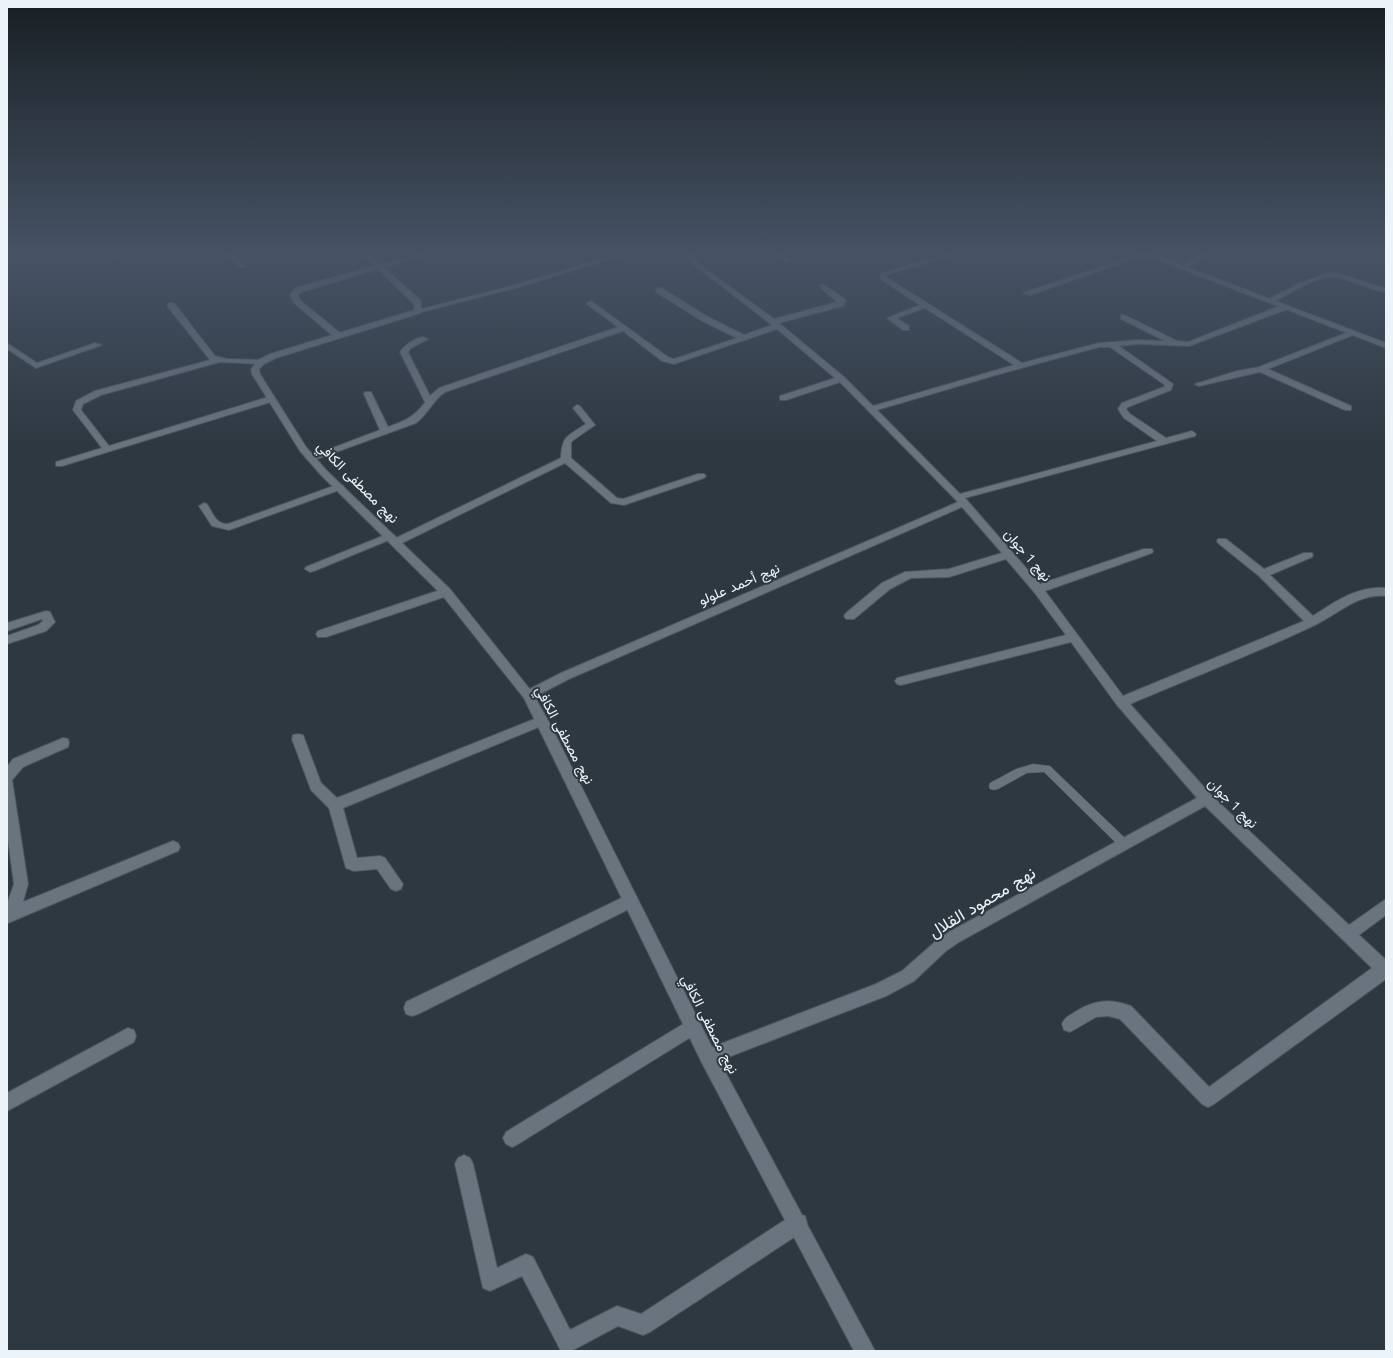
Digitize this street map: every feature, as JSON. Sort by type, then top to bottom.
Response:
[{"type":"street","points":[[181,318],[209,356],[219,360]]},
{"type":"street","points":[[317,318],[337,336]]},
{"type":"street","points":[[107,449],[77,410],[79,403],[98,393],[219,360],[261,362],[273,356],[394,318]]},
{"type":"street","points":[[611,318],[664,359],[674,362],[794,318]]},
{"type":"street","points":[[704,318],[743,338]]},
{"type":"street","name":"نهج 1 جوان","points":[[768,318],[841,378],[961,500],[1038,589],[1120,702],[1206,799],[1385,970]]},
{"type":"street","points":[[892,318],[906,328]]},
{"type":"street","points":[[947,318],[1021,366]]},
{"type":"street","points":[[1127,318],[1181,345]]},
{"type":"street","points":[[873,409],[1021,366],[1112,344],[1138,342],[1181,345],[1189,344],[1255,318]]},
{"type":"street","points":[[1315,318],[1386,346]]},
{"type":"street","points":[[311,458],[420,417],[432,397],[442,390],[624,328]]},
{"type":"street","points":[[1199,384],[1261,369],[1354,333]]},
{"type":"street","points":[[424,340],[408,346],[404,352],[429,402]]},
{"type":"street","points":[[1112,344],[1169,384],[1168,388],[1125,405],[1122,410],[1127,416],[1164,441]]},
{"type":"street","points":[[7,345],[36,366],[98,345]]},
{"type":"street","name":"نهج مصطفى الكافي","points":[[261,362],[254,369],[303,449],[340,488],[446,592],[506,664],[528,696],[542,721],[708,1057],[865,1351]]},
{"type":"street","points":[[1261,369],[1348,408]]},
{"type":"street","points":[[783,398],[841,378]]},
{"type":"street","points":[[368,394],[385,431]]},
{"type":"street","points":[[59,464],[271,399]]},
{"type":"street","points":[[577,408],[592,425],[569,439],[566,444],[566,459],[614,501],[624,502],[701,476]]},
{"type":"street","name":"نهج أحمد علولو","points":[[528,696],[566,676],[961,500],[1192,434]]},
{"type":"street","points":[[310,569],[393,539],[566,459]]},
{"type":"street","points":[[204,506],[215,525],[221,528],[229,527],[340,488]]},
{"type":"street","points":[[1222,541],[1263,574],[1312,622]]},
{"type":"street","points":[[1038,589],[1148,551]]},
{"type":"street","points":[[850,616],[886,586],[909,575],[949,573],[1008,555]]},
{"type":"street","points":[[1263,574],[1308,555]]},
{"type":"street","points":[[1120,702],[1312,622],[1339,604],[1376,591],[1386,592]]},
{"type":"street","points":[[322,634],[446,592]]},
{"type":"street","points":[[7,627],[42,615],[46,616],[49,622],[45,627],[7,640]]},
{"type":"street","points":[[901,681],[1073,637]]},
{"type":"street","points":[[335,805],[542,721]]},
{"type":"street","points":[[298,739],[316,786],[335,805],[351,864],[354,865],[380,862],[396,884]]},
{"type":"street","points":[[7,776],[18,763],[64,743]]},
{"type":"street","points":[[7,782],[21,884],[16,902],[8,916]]},
{"type":"street","name":"نهج محمود القلال","points":[[708,1057],[880,990],[908,976],[941,946],[954,937],[1206,799]]},
{"type":"street","points":[[8,916],[173,847]]},
{"type":"street","points":[[412,1008],[630,901]]},
{"type":"street","points":[[1348,935],[1386,906]]},
{"type":"street","points":[[1070,1024],[1097,1008],[1108,1007],[1124,1012],[1208,1098],[1385,970]]},
{"type":"street","points":[[512,1138],[693,1026]]},
{"type":"street","points":[[7,1102],[128,1036]]},
{"type":"street","points":[[464,1164],[490,1282],[526,1264],[566,1343],[617,1316],[643,1326],[798,1224]]},
{"type":"lane","points":[[994,786],[1024,770],[1037,766],[1047,769],[1124,844]]}]
